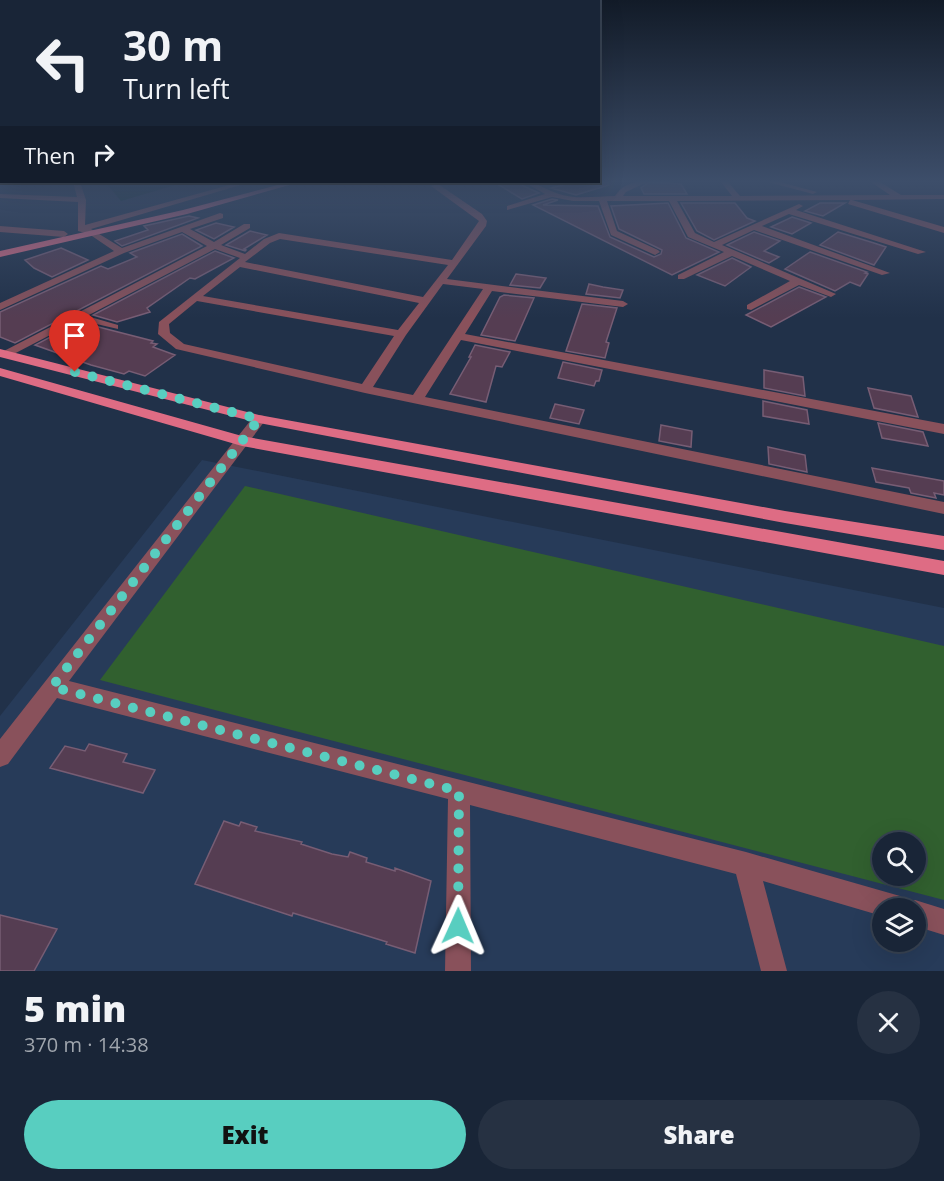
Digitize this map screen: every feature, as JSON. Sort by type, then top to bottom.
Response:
[{"type":"main road","points":[[0,254],[97,227]]},
{"type":"main road","points":[[0,248],[101,227]]},
{"type":"main road","points":[[3,354],[259,419],[773,514],[944,543]]},
{"type":"main road","points":[[0,372],[242,441],[944,568]]},
{"type":"street","points":[[86,230],[95,227]]},
{"type":"street","points":[[0,306],[122,251],[190,227]]},
{"type":"street","points":[[129,259],[205,227]]},
{"type":"street","points":[[203,241],[236,227]]},
{"type":"street","points":[[3,354],[214,246],[239,227]]},
{"type":"street","points":[[365,389],[401,334],[480,227]]},
{"type":"street","points":[[612,227],[614,233],[655,252]]},
{"type":"street","points":[[687,227],[691,235],[712,246],[831,294]]},
{"type":"street","points":[[712,246],[753,227]]},
{"type":"street","points":[[755,227],[885,273]]},
{"type":"street","points":[[842,227],[921,252]]},
{"type":"street","points":[[0,229],[64,234]]},
{"type":"street","points":[[183,229],[240,259],[425,301]]},
{"type":"street","points":[[86,230],[122,251]]},
{"type":"street","points":[[453,263],[287,235],[267,241],[240,259],[163,324],[164,334],[180,347],[365,389],[944,508]]},
{"type":"street","points":[[681,277],[729,253]]},
{"type":"street","points":[[751,307],[798,280]]},
{"type":"street","points":[[440,281],[488,289],[623,304]]},
{"type":"street","points":[[417,399],[488,289]]},
{"type":"street","points":[[194,297],[401,334]]},
{"type":"street","points":[[79,317],[114,327]]},
{"type":"street","points":[[458,336],[944,429]]},
{"type":"street","points":[[0,756],[259,419]]},
{"type":"street","points":[[52,687],[746,864],[872,901]]},
{"type":"street","points":[[458,971],[459,791]]},
{"type":"street","points":[[746,864],[774,971]]},
{"type":"street","points":[[926,916],[944,922]]},
{"type":"shaded area","points":[[202,460],[944,608],[944,971],[0,971],[0,716]]},
{"type":"green space","points":[[245,486],[944,646],[944,900],[890,886],[926,886],[926,832],[872,832],[872,881],[100,680]]},
{"type":"building","points":[[145,227],[173,227],[122,246],[115,241],[148,230]]},
{"type":"building","points":[[204,227],[233,227],[214,239],[196,230]]},
{"type":"building","points":[[577,227],[606,227],[610,237],[654,257],[661,254],[662,250],[618,227],[681,227],[686,238],[719,252],[672,275]]},
{"type":"building","points":[[695,227],[741,227],[714,240],[697,231]]},
{"type":"building","points":[[772,227],[804,227],[792,234]]},
{"type":"building","points":[[250,231],[267,235],[244,249],[245,251],[226,245]]},
{"type":"building","points":[[754,232],[780,241],[764,251],[779,257],[769,263],[727,245]]},
{"type":"building","points":[[838,232],[886,247],[874,265],[820,245]]},
{"type":"building","points":[[182,234],[202,246],[15,343],[0,337],[0,312],[101,266],[108,269],[137,257],[130,253]]},
{"type":"building","points":[[61,248],[88,260],[52,277],[34,268],[25,260]]},
{"type":"building","points":[[215,251],[234,258],[195,279],[190,278],[147,308],[150,312],[117,322],[93,315]]},
{"type":"building","points":[[810,252],[868,274],[860,286],[850,282],[835,291],[785,269]]},
{"type":"building","points":[[732,258],[751,267],[725,286],[697,275]]},
{"type":"building","points":[[516,274],[546,278],[540,288],[510,285]]},
{"type":"building","points":[[589,284],[623,290],[620,298],[586,294]]},
{"type":"building","points":[[799,287],[826,297],[771,327],[746,315]]},
{"type":"building","points":[[504,295],[534,298],[515,341],[481,335],[500,297]]},
{"type":"building","points":[[582,304],[617,308],[606,342],[609,343],[605,358],[566,351]]},
{"type":"building","points":[[79,322],[153,341],[151,343],[157,344],[153,347],[175,355],[145,376],[129,371],[124,374],[91,365],[35,345]]},
{"type":"building","points":[[475,345],[510,352],[502,367],[496,366],[486,402],[450,394],[471,357],[469,357]]},
{"type":"building","points":[[563,362],[602,370],[599,381],[596,381],[594,386],[558,378]]},
{"type":"building","points":[[764,370],[803,377],[805,396],[764,388]]},
{"type":"building","points":[[868,388],[911,396],[918,417],[874,408]]},
{"type":"building","points":[[763,401],[807,410],[809,424],[763,416]]},
{"type":"building","points":[[555,404],[584,410],[579,424],[550,418]]},
{"type":"building","points":[[878,423],[923,432],[928,446],[882,438]]},
{"type":"building","points":[[661,425],[692,431],[691,447],[659,441]]},
{"type":"building","points":[[768,447],[805,455],[807,472],[769,464]]},
{"type":"building","points":[[872,468],[944,481],[944,495],[934,493],[936,498],[911,493],[909,488],[876,482]]},
{"type":"building","points":[[89,744],[127,754],[123,762],[155,770],[143,793],[50,768],[65,746],[85,751]]},
{"type":"building","points":[[224,821],[239,826],[241,822],[257,827],[255,831],[302,842],[301,844],[332,854],[348,857],[350,852],[367,858],[366,862],[395,871],[395,868],[431,881],[415,953],[386,944],[387,942],[293,913],[292,916],[195,884]]},
{"type":"building","points":[[0,915],[57,929],[34,971],[0,971]]},
{"type":"route","points":[[75,372],[259,419],[52,687],[459,791],[458,926]]}]
